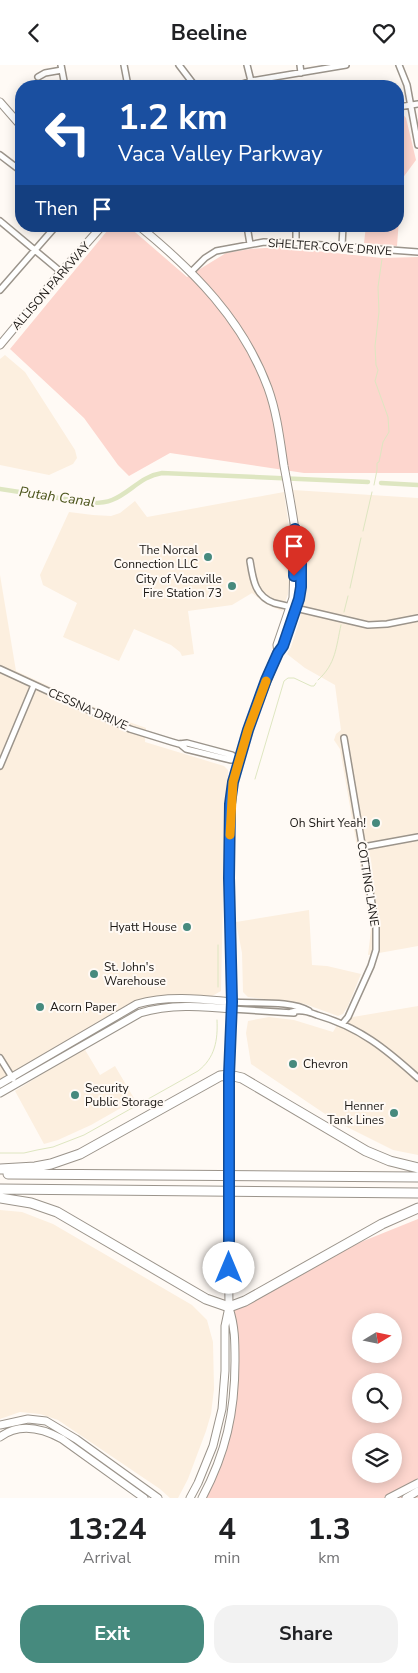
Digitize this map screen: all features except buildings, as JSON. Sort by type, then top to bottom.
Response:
[{"type":"highway","points":[[0,1169],[43,1165],[80,1154],[220,1077],[229,1075],[242,1078],[366,1151],[390,1161],[418,1168]]},
{"type":"highway","points":[[0,1174],[418,1177]]},
{"type":"highway","points":[[0,1189],[418,1193]]},
{"type":"highway","points":[[0,1198],[31,1203],[57,1212],[206,1299],[229,1307],[245,1301],[382,1224],[418,1208]]},
{"type":"street","points":[[124,65],[127,80]]},
{"type":"street","points":[[179,65],[190,80]]},
{"type":"street","points":[[247,65],[252,80]]},
{"type":"street","points":[[300,65],[301,73]]},
{"type":"street","points":[[258,80],[346,65]]},
{"type":"street","points":[[399,65],[407,85],[418,145]]},
{"type":"street","points":[[38,77],[62,67],[64,80]]},
{"type":"street","points":[[0,102],[15,119]]},
{"type":"street","points":[[404,106],[418,104]]},
{"type":"street","points":[[0,155],[15,166]]},
{"type":"street","points":[[0,221],[61,272]]},
{"type":"street","points":[[0,291],[51,232]]},
{"type":"street","name":"ALLISON PARKWAY","points":[[0,345],[97,232]]},
{"type":"street","points":[[146,232],[213,294],[232,317],[258,364],[274,407],[295,529],[293,608],[277,645],[278,653],[266,680],[239,760],[230,804],[229,878],[232,1005],[229,1075],[229,1307],[225,1327],[224,1383],[220,1419],[209,1457],[190,1498]]},
{"type":"street","points":[[248,232],[250,244]]},
{"type":"street","points":[[296,232],[296,243]]},
{"type":"street","points":[[342,246],[343,232]]},
{"type":"street","name":"SHELTER COVE DRIVE","points":[[191,273],[205,258],[216,251],[250,244],[296,243],[418,252]]},
{"type":"street","points":[[250,561],[254,584],[261,597],[274,603],[368,625],[387,624],[418,618]]},
{"type":"street","name":"CESSNA DRIVE","points":[[0,669],[120,725],[179,743],[186,749],[231,760],[239,760]]},
{"type":"street","points":[[0,766],[34,685]]},
{"type":"street","name":"COTTING LANE","points":[[343,1023],[348,1017],[372,966],[376,950],[376,927],[344,738]]},
{"type":"street","points":[[363,847],[418,837]]},
{"type":"street","points":[[0,1083],[136,1004],[173,999],[291,1013],[312,1013]]},
{"type":"street","points":[[112,1027],[128,1015],[153,1006],[156,1004],[156,1000]]},
{"type":"street","points":[[0,1093],[112,1027],[140,1013],[169,1007],[232,1005],[294,1006],[303,1008],[312,1013],[343,1023],[384,1048],[418,1078]]},
{"type":"street","points":[[0,1058],[16,1084]]},
{"type":"street","points":[[202,1498],[222,1453],[233,1408],[234,1324],[229,1307]]},
{"type":"street","points":[[0,1425],[28,1419],[46,1421],[76,1439],[158,1498]]},
{"type":"street","points":[[0,1437],[21,1429],[39,1429],[49,1432],[62,1439],[144,1498]]},
{"type":"street","points":[[389,1498],[418,1483]]},
{"type":"street","points":[[406,1498],[418,1491]]},
{"type":"shaded area","points":[[404,116],[406,118],[416,160],[404,176]]},
{"type":"shaded area","points":[[106,232],[135,232],[187,277],[226,253],[250,249],[279,247],[382,258],[418,257],[418,473],[304,473],[170,453],[129,476],[118,465],[84,418],[10,349]]},
{"type":"shaded area","points":[[365,232],[398,232],[397,246],[364,243]]},
{"type":"shaded area","points":[[5,355],[25,372],[75,450],[77,458],[73,464],[49,475],[0,465],[0,359]]},
{"type":"shaded area","points":[[293,490],[418,498],[418,946],[368,955],[371,930],[340,749],[334,740],[336,734],[341,730],[335,685],[305,668],[287,654],[300,619],[305,580]]},
{"type":"shaded area","points":[[284,492],[292,549],[288,594],[282,611],[266,604],[252,593],[232,605],[188,611],[194,654],[182,656],[171,645],[134,629],[119,661],[63,637],[77,603],[43,585],[40,575],[69,512],[111,516],[120,513],[135,501],[147,517]]},
{"type":"shaded area","points":[[0,575],[16,671],[118,718],[146,728],[145,742],[224,766],[228,770],[228,778],[224,844],[221,991],[212,996],[164,995],[153,998],[0,1082]]},
{"type":"shaded area","points":[[309,910],[312,965],[327,966],[361,974],[348,1006],[343,1014],[338,1016],[305,1004],[248,997],[243,992],[242,953],[236,922]]},
{"type":"shaded area","points":[[418,1006],[418,1155],[393,1150],[337,1122],[251,1064],[246,1033],[248,1021],[269,1017],[294,1020],[333,1032],[337,1025],[353,1017]]},
{"type":"shaded area","name":"Security Public Storage","points":[[84,1048],[100,1075],[115,1066],[135,1100],[91,1125],[58,1140],[44,1144],[15,1091]]},
{"type":"shaded area","points":[[0,1210],[22,1212],[53,1224],[192,1305],[207,1320],[213,1342],[214,1389],[211,1414],[188,1479],[178,1498],[170,1498],[160,1489],[58,1420],[40,1414],[20,1412],[0,1419]]},
{"type":"shaded area","points":[[418,1219],[418,1498],[201,1498],[222,1453],[235,1370],[229,1307],[356,1244]]},
{"type":"waterway","points":[[374,485],[377,463],[379,462],[383,442],[389,432],[388,417],[375,381],[378,370],[375,346],[379,312],[378,287],[382,259]]},
{"type":"waterway","name":"Putah Canal","points":[[0,489],[96,503],[112,500],[148,477],[162,473],[368,482]]},
{"type":"waterway","points":[[381,483],[418,485]]},
{"type":"waterway","points":[[363,531],[372,492]]},
{"type":"waterway","points":[[350,588],[361,538]]},
{"type":"waterway","points":[[344,612],[348,596]]},
{"type":"waterway","points":[[318,680],[332,661],[341,625]]},
{"type":"waterway","points":[[255,779],[284,681],[288,678],[294,678],[311,686],[314,686],[316,683]]},
{"type":"waterway","points":[[218,945],[218,987]]},
{"type":"waterway","points":[[0,1153],[24,1153],[53,1147],[84,1135],[198,1071],[212,1054],[217,1035],[217,1020]]},
{"type":"slow traffic","points":[[230,835],[230,804],[233,782],[248,730],[266,681]]},
{"type":"place","name":"The Norcal Connection LLC","points":[[208,557]]},
{"type":"place","name":"City of Vacaville Fire Station 73","points":[[232,586]]},
{"type":"place","name":"Oh Shirt Yeah!","points":[[376,823]]},
{"type":"place","name":"Hyatt House","points":[[187,927]]},
{"type":"place","name":"St. John's Warehouse","points":[[94,974]]},
{"type":"place","name":"Acorn Paper","points":[[40,1007]]},
{"type":"place","name":"Chevron","points":[[293,1064]]},
{"type":"place","name":"Security Public Storage","points":[[75,1095]]},
{"type":"place","name":"Henner Tank Lines","points":[[394,1113]]},
{"type":"route","points":[[229,1268],[229,1075],[232,1002],[229,878],[230,804],[233,782],[248,730],[266,680],[283,646],[299,599],[302,572],[299,543],[295,529],[294,576]]}]
